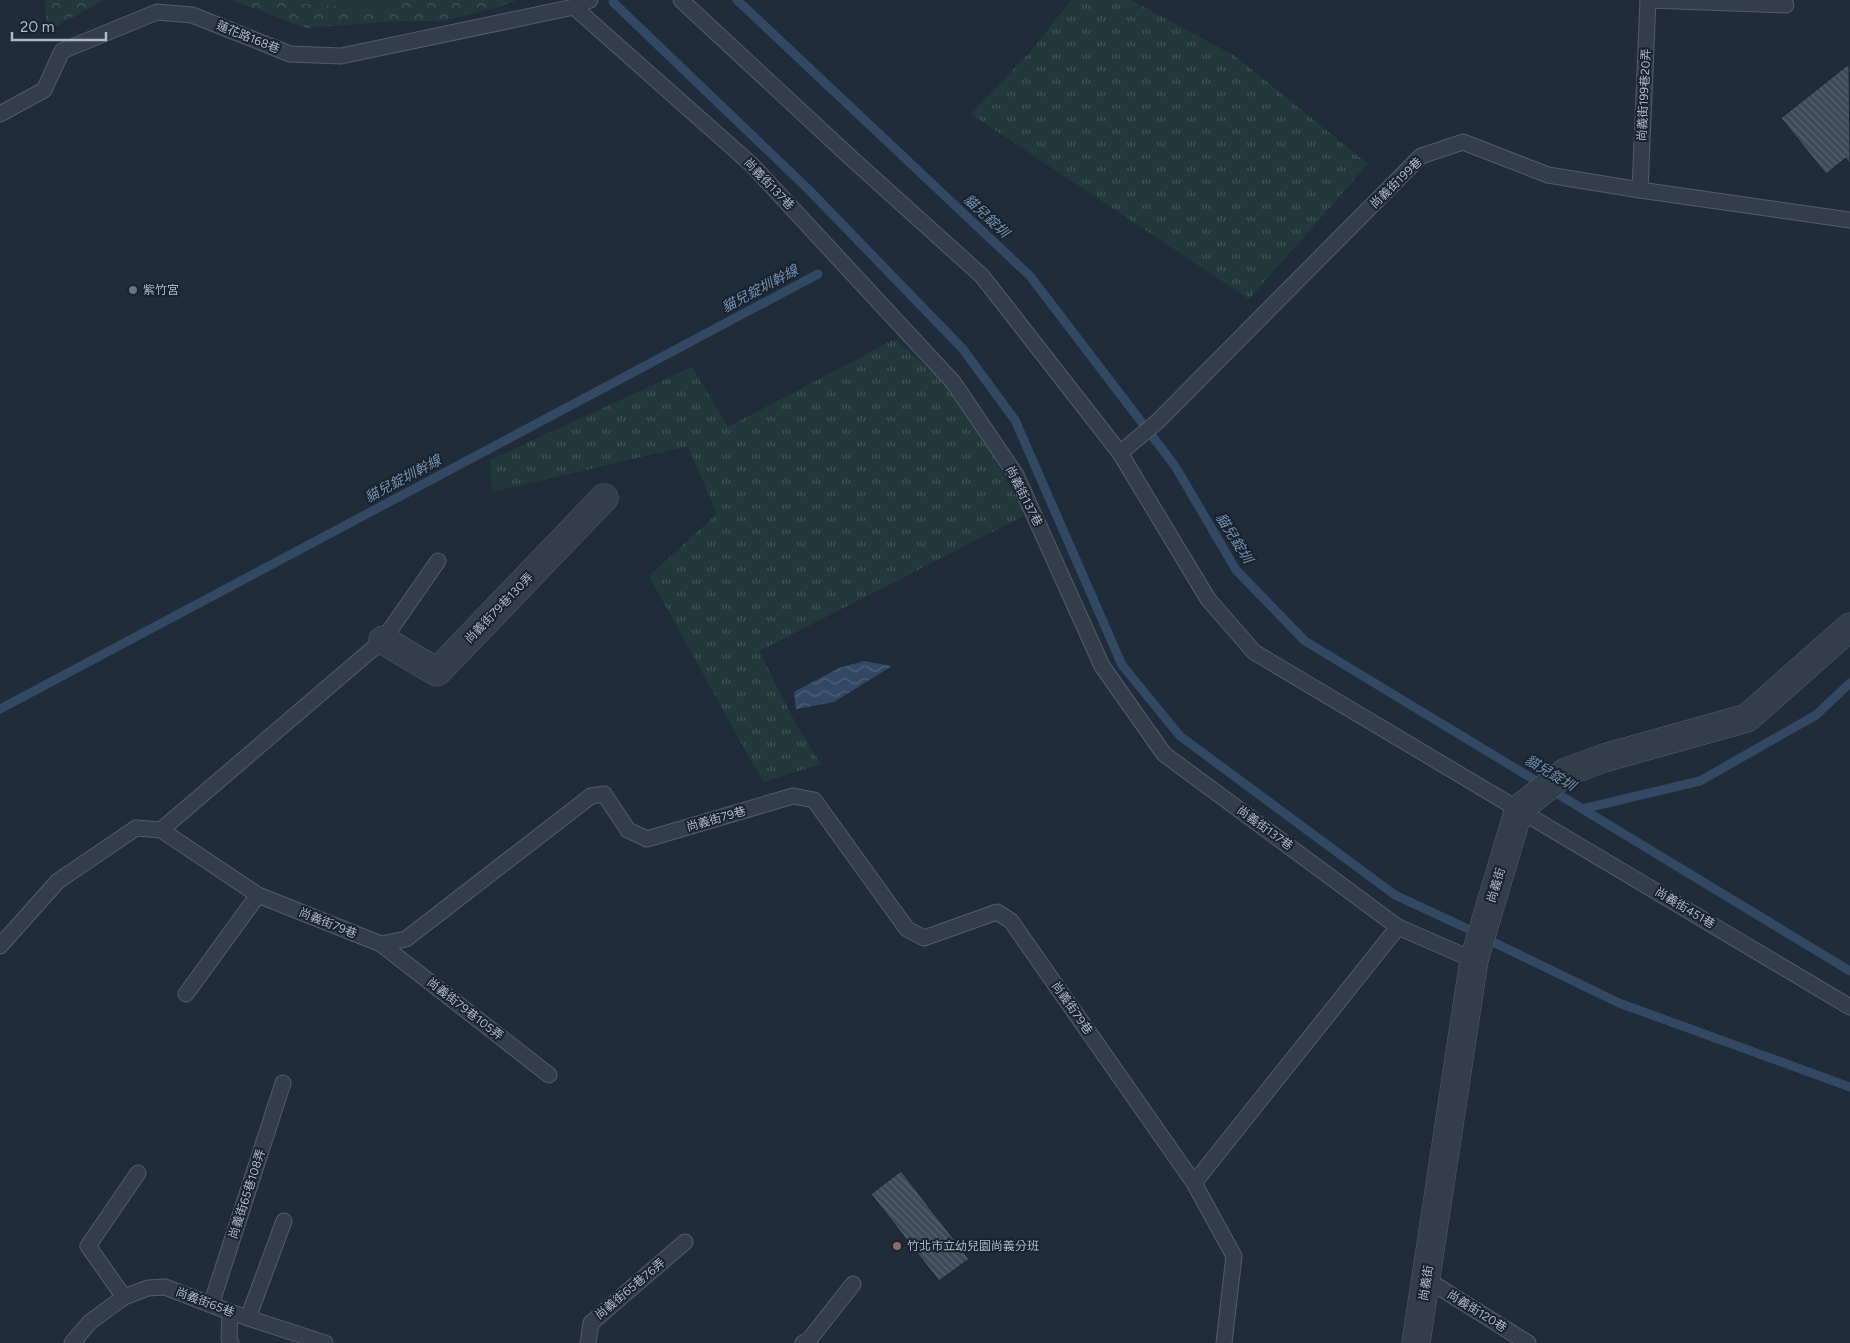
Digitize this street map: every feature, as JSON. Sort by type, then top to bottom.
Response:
[{"type":"street","name":"尚義街79巷130弄","points":[[383,640],[437,672],[604,498]]},
{"type":"street","points":[[1519,809],[1566,772],[1604,758],[1747,718],[1850,627]]},
{"type":"street","name":"尚義街","points":[[1416,1343],[1474,960],[1519,809]]},
{"type":"lane","name":"蓮花路168巷","points":[[0,114],[44,90],[62,51],[157,12],[192,15],[290,54],[341,56],[574,8],[590,0]]},
{"type":"lane","points":[[681,0],[850,157],[982,276],[1120,454],[1208,599],[1254,652],[1519,809]]},
{"type":"lane","points":[[1648,0],[1786,5]]},
{"type":"lane","name":"尚義街199巷20弄","points":[[1640,190],[1648,0]]},
{"type":"lane","name":"尚義街137巷","points":[[574,8],[752,165],[953,382],[1016,475],[1102,666],[1164,754],[1398,927],[1474,960]]},
{"type":"lane","name":"尚義街199巷","points":[[1120,454],[1157,422],[1421,156],[1463,142],[1548,175],[1850,220]]},
{"type":"lane","points":[[161,830],[383,640],[438,562]]},
{"type":"lane","name":"尚義街79巷","points":[[0,946],[58,881],[136,828],[161,830],[258,895],[381,944],[406,939],[591,796],[604,794],[628,830],[647,839],[793,796],[814,800],[907,929],[924,938],[997,912],[1011,921],[1194,1183],[1234,1256],[1224,1343]]},
{"type":"lane","name":"尚義街451巷","points":[[1519,809],[1850,1007]]},
{"type":"lane","points":[[186,994],[258,895]]},
{"type":"lane","points":[[1194,1183],[1398,927]]},
{"type":"lane","name":"尚義街79巷105弄","points":[[381,944],[550,1075]]},
{"type":"lane","name":"尚義街65巷108弄","points":[[210,1305],[283,1084]]},
{"type":"lane","points":[[124,1297],[88,1246],[138,1173]]},
{"type":"lane","points":[[248,1318],[284,1221]]},
{"type":"lane","name":"尚義街65巷76弄","points":[[588,1343],[590,1323],[685,1242]]},
{"type":"lane","name":"尚義街120巷","points":[[1426,1279],[1528,1343]]},
{"type":"lane","points":[[803,1343],[809,1340],[853,1284]]},
{"type":"lane","name":"尚義街65巷","points":[[72,1343],[90,1322],[124,1297],[148,1288],[165,1286],[210,1305],[324,1343]]},
{"type":"lane","points":[[230,1312],[229,1339],[231,1343]]},
{"type":"green space","points":[[45,0],[104,0],[47,31]]},
{"type":"green space","points":[[231,0],[517,0],[495,8],[442,21],[395,21],[307,28]]},
{"type":"green space","points":[[254,0],[386,0],[385,10]]},
{"type":"green space","points":[[1071,0],[1131,0],[1235,56],[1368,164],[1249,299],[971,114],[1031,51]]},
{"type":"green space","points":[[895,339],[959,396],[1026,515],[759,651],[797,726],[821,764],[763,782],[649,576],[717,514],[688,446],[492,492],[490,460],[692,367],[728,427]]},
{"type":"water","points":[[864,661],[892,666],[834,702],[796,709],[794,692],[839,668]]},
{"type":"building","points":[[1849,64],[1850,164],[1846,158],[1826,174],[1781,118]]},
{"type":"building","points":[[901,1171],[969,1259],[939,1281],[871,1194]]},
{"type":"waterway","name":"貓兒錠圳","points":[[737,0],[1030,276],[1175,466],[1236,570],[1305,641],[1850,971]]},
{"type":"waterway","points":[[613,2],[808,189],[962,348],[1015,420],[1122,665],[1180,736],[1395,895],[1466,928]]},
{"type":"waterway","name":"貓兒錠圳幹線","points":[[0,709],[818,274]]},
{"type":"waterway","points":[[1582,809],[1700,781],[1816,715],[1850,683]]},
{"type":"waterway","points":[[1493,942],[1619,1003],[1850,1087]]},
{"type":"place","name":"紫竹宮","points":[[133,290]]},
{"type":"place","name":"竹北市立幼兒園尚義分班","points":[[897,1246]]}]
